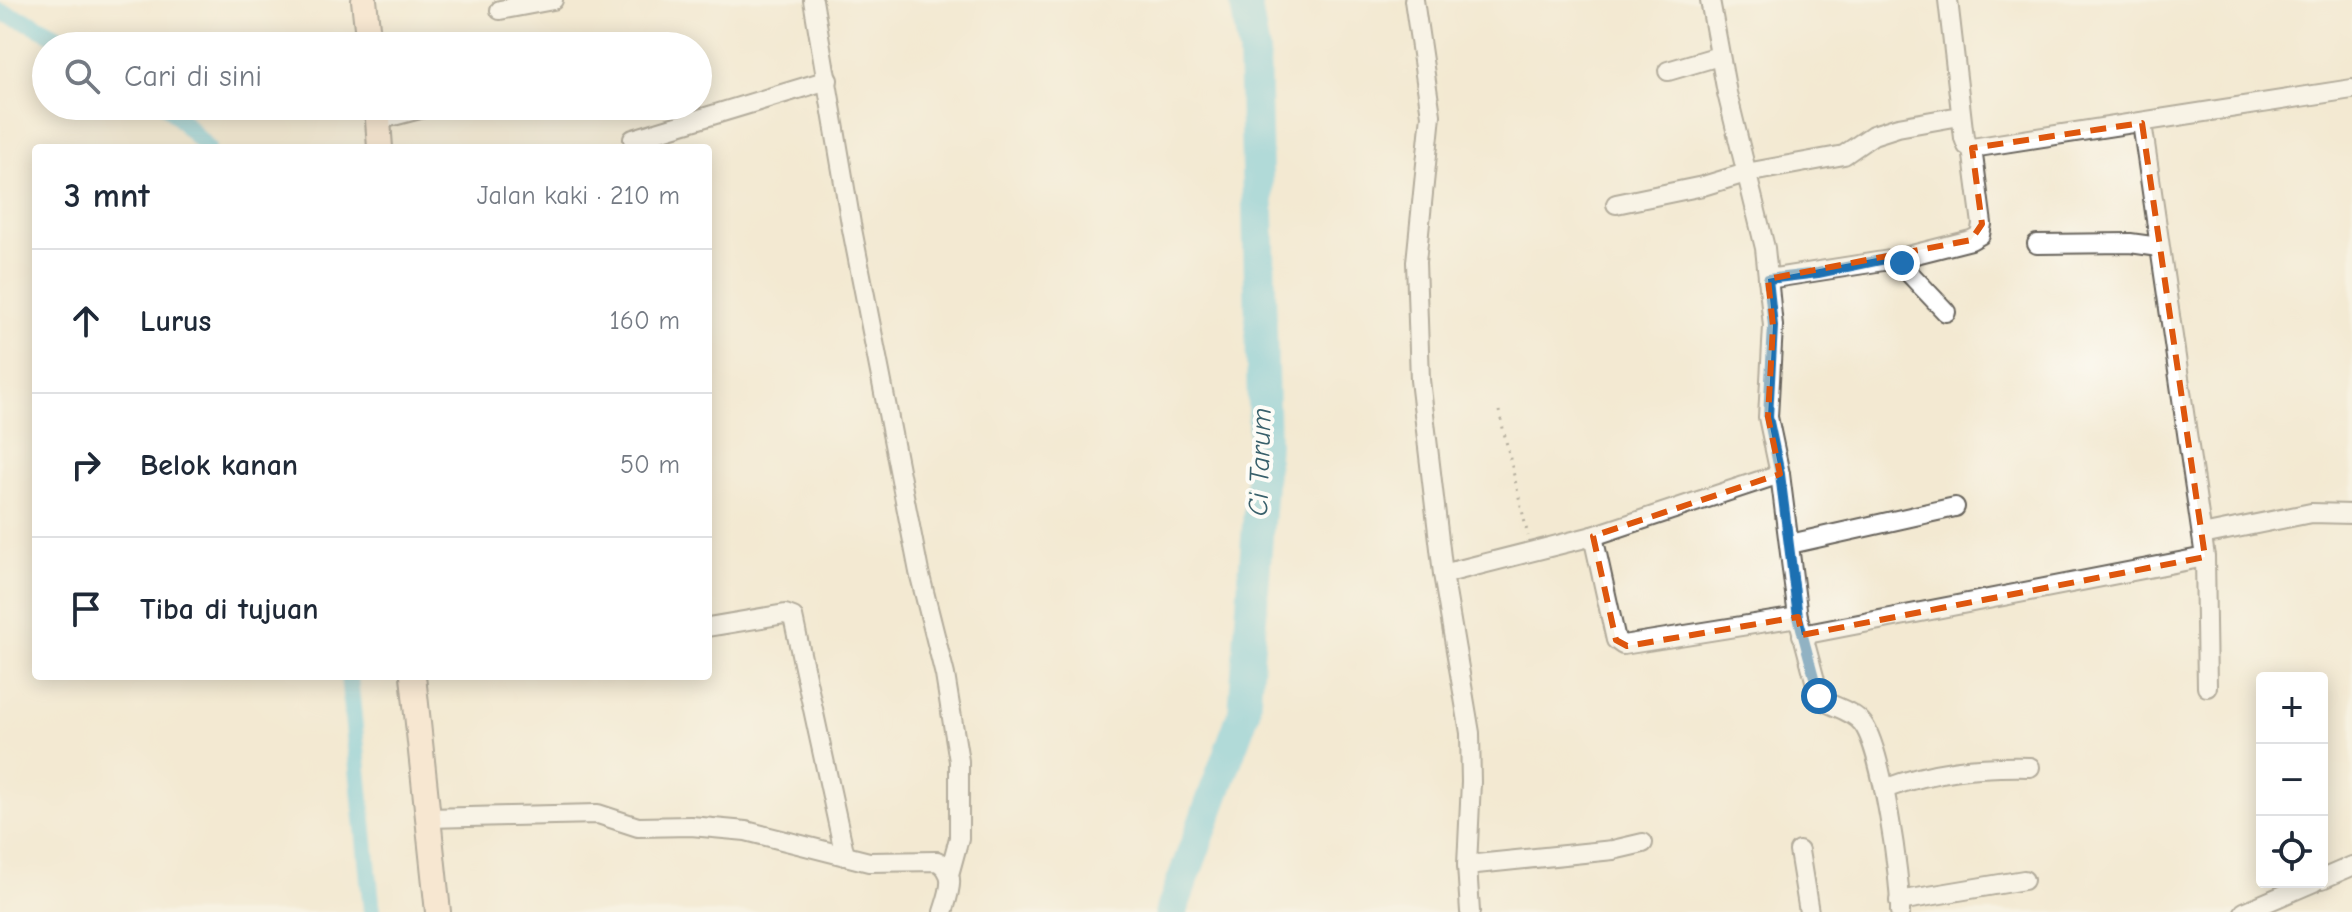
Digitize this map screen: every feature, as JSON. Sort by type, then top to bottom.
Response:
[{"type":"main road","points":[[364,0],[367,32]]},
{"type":"main road","points":[[378,120],[380,144]]},
{"type":"main road","points":[[413,680],[438,912]]},
{"type":"street","points":[[500,10],[553,0]]},
{"type":"street","points":[[813,0],[851,224],[919,572],[945,675],[959,761],[959,838],[943,912]]},
{"type":"street","points":[[1414,0],[1431,115],[1416,262],[1420,380],[1443,574],[1470,733],[1467,865],[1470,912]]},
{"type":"street","points":[[1710,0],[1719,56],[1765,248],[1773,326],[1768,417],[1780,474],[1800,626],[1820,699],[1862,722],[1871,740],[1884,789],[1900,906],[2024,880]]},
{"type":"street","points":[[1948,0],[1960,116],[1965,143],[1972,148],[2352,89]]},
{"type":"street","points":[[1668,71],[1719,56]]},
{"type":"street","points":[[712,115],[828,80]]},
{"type":"street","points":[[1616,204],[1703,186],[1746,173],[1844,155],[1873,135],[1898,127],[1960,116]]},
{"type":"street","points":[[633,139],[696,120]]},
{"type":"street","points":[[2142,123],[2205,557],[2207,687]]},
{"type":"street","points":[[1768,279],[1896,259],[1980,235],[1982,224],[1972,148]]},
{"type":"street","points":[[2037,244],[2130,243],[2159,247]]},
{"type":"street","points":[[1896,259],[1946,312]]},
{"type":"street","points":[[1443,574],[1593,536],[1780,474]]},
{"type":"street","points":[[1790,544],[1955,507]]},
{"type":"street","points":[[2202,535],[2311,513],[2352,514]]},
{"type":"street","points":[[1593,536],[1616,640],[1623,645],[1800,626],[2205,557]]},
{"type":"street","points":[[712,626],[785,614],[793,617],[845,856]]},
{"type":"street","points":[[1884,789],[1923,775],[1988,766],[2030,767]]},
{"type":"street","points":[[428,818],[598,814],[638,827],[691,826],[746,831],[869,862],[937,861],[950,871]]},
{"type":"street","points":[[1467,865],[1613,850],[1643,843]]},
{"type":"street","points":[[1799,851],[1809,912]]},
{"type":"street","points":[[2328,876],[2352,866]]},
{"type":"street","points":[[2244,912],[2300,888]]},
{"type":"path","points":[[1499,411],[1532,551]]},
{"type":"highlighted area","points":[[2142,123],[2205,557],[1802,635],[1798,617],[1627,646],[1616,640],[1593,536],[1780,474],[1768,417],[1773,326],[1768,279],[1971,240],[1982,224],[1972,148]]},
{"type":"waterway","name":"Ci Tarum","points":[[1171,912],[1244,712],[1264,444],[1254,52],[1245,0]]},
{"type":"waterway","points":[[0,12],[49,32]]},
{"type":"waterway","points":[[181,120],[203,144]]},
{"type":"waterway","points":[[349,680],[372,912]]},
{"type":"route","points":[[1819,696],[1798,617],[1780,474],[1768,417],[1773,326],[1768,279],[1818,273],[1885,259],[1896,259],[1902,263]]}]
